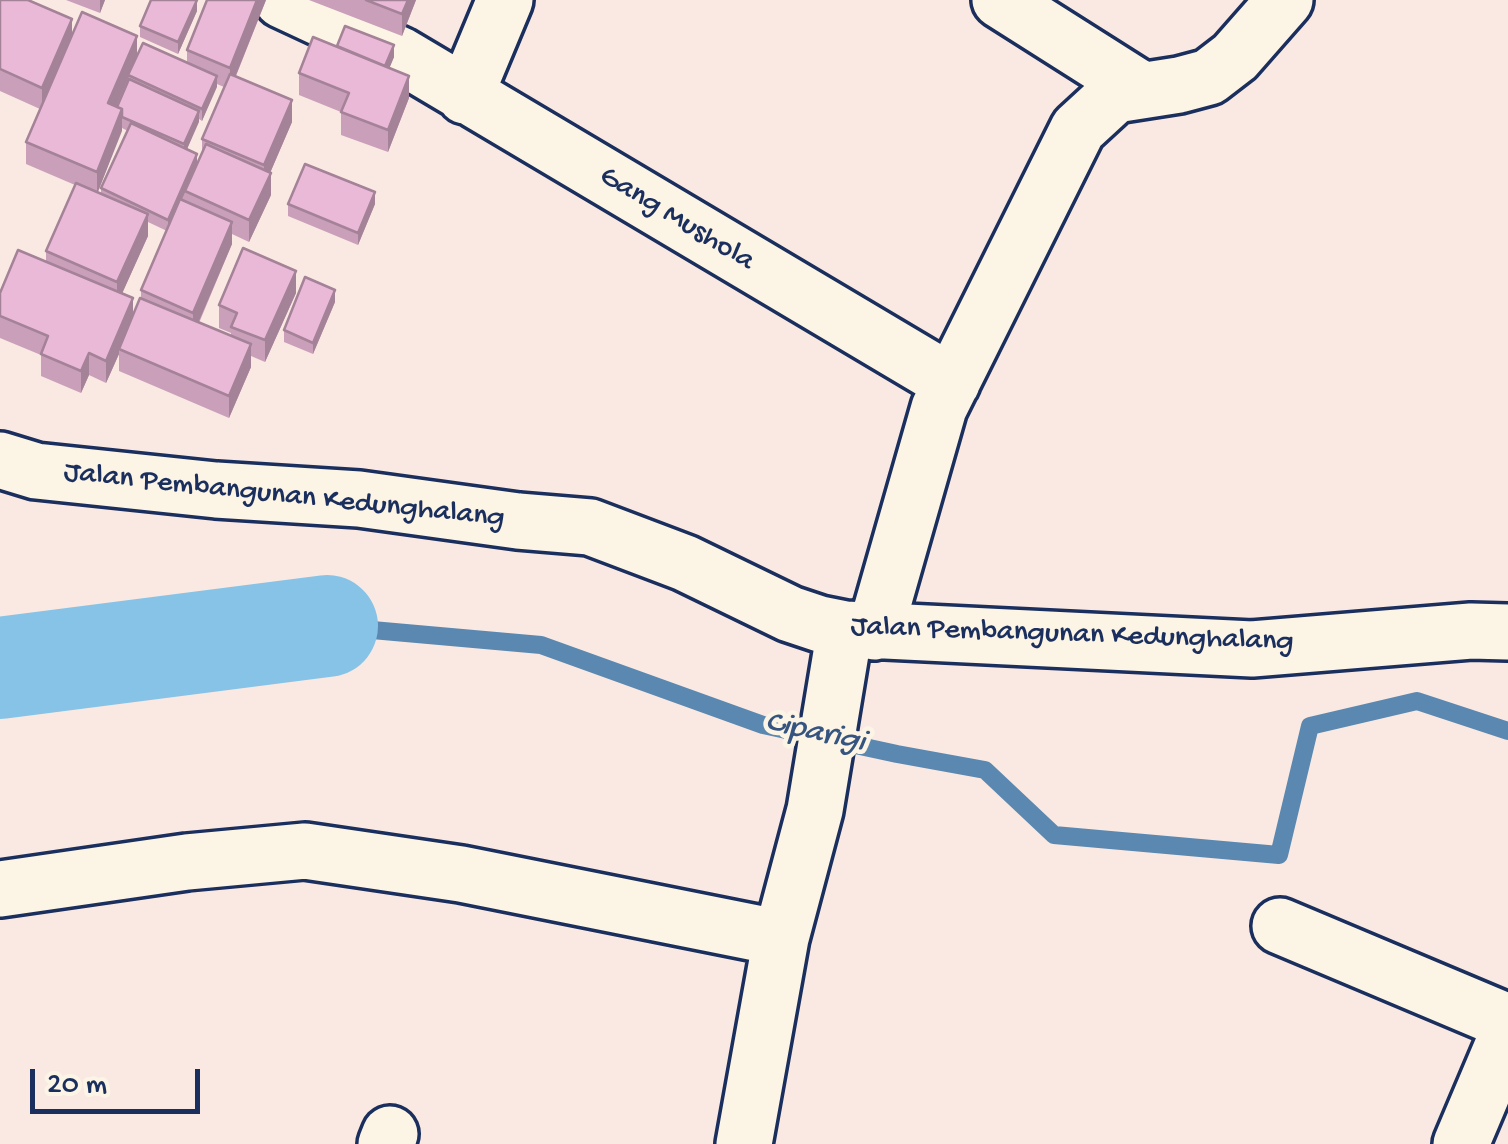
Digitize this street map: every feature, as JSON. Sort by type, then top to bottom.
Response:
[{"type":"street","name":"Gang Mushola","points":[[282,0],[400,56],[952,383]]},
{"type":"street","points":[[465,96],[505,0]]},
{"type":"street","points":[[1000,0],[1142,90]]},
{"type":"street","points":[[744,1144],[781,938],[853,643],[938,408],[1078,130],[1115,95],[1209,77],[1235,57],[1284,0]]},
{"type":"street","name":"Jalan Pembangunan Kedunghalang","points":[[0,460],[36,471],[360,500],[590,527],[685,563],[853,643],[1252,649],[1470,631],[1508,632]]},
{"type":"street","points":[[0,889],[187,862],[305,851],[461,874],[781,938]]},
{"type":"street","points":[[1280,926],[1508,1022]]},
{"type":"street","points":[[1462,1144],[1508,1033]]},
{"type":"building","points":[[0,0],[28,0],[72,19],[42,88],[0,69]]},
{"type":"building","points":[[151,0],[197,0],[178,42],[140,26]]},
{"type":"building","points":[[207,0],[257,0],[230,68],[187,50]]},
{"type":"building","points":[[366,0],[408,0],[402,14]]},
{"type":"building","points":[[82,12],[137,36],[108,103],[122,109],[97,172],[26,142]]},
{"type":"building","points":[[345,26],[394,45],[385,66],[337,46]]},
{"type":"building","points":[[313,37],[409,76],[388,130],[341,112],[349,93],[299,73]]},
{"type":"building","points":[[143,43],[217,76],[202,109],[128,75]]},
{"type":"building","points":[[230,74],[292,100],[264,165],[202,139]]},
{"type":"building","points":[[129,79],[199,111],[184,144],[122,117],[122,109],[117,107]]},
{"type":"building","points":[[131,123],[197,154],[168,220],[101,188]]},
{"type":"building","points":[[206,144],[271,173],[249,220],[185,191]]},
{"type":"building","points":[[305,164],[375,192],[358,233],[288,204]]},
{"type":"building","points":[[76,183],[148,214],[117,282],[46,251]]},
{"type":"building","points":[[180,199],[232,222],[193,313],[141,290]]},
{"type":"building","points":[[243,248],[296,271],[265,340],[231,327],[237,313],[219,305]]},
{"type":"building","points":[[18,250],[133,298],[106,361],[89,353],[81,371],[41,354],[48,336],[0,316],[0,293]]},
{"type":"building","points":[[305,277],[335,290],[313,343],[284,330]]},
{"type":"building","points":[[140,298],[251,344],[229,396],[119,349]]},
{"type":"waterway","name":"Ciparigi","points":[[327,626],[541,645],[763,725],[985,770],[1054,835],[1279,855],[1310,726],[1417,701],[1508,731]]},
{"type":"waterway","name":"Ciparigi","points":[[0,668],[327,626]]}]
